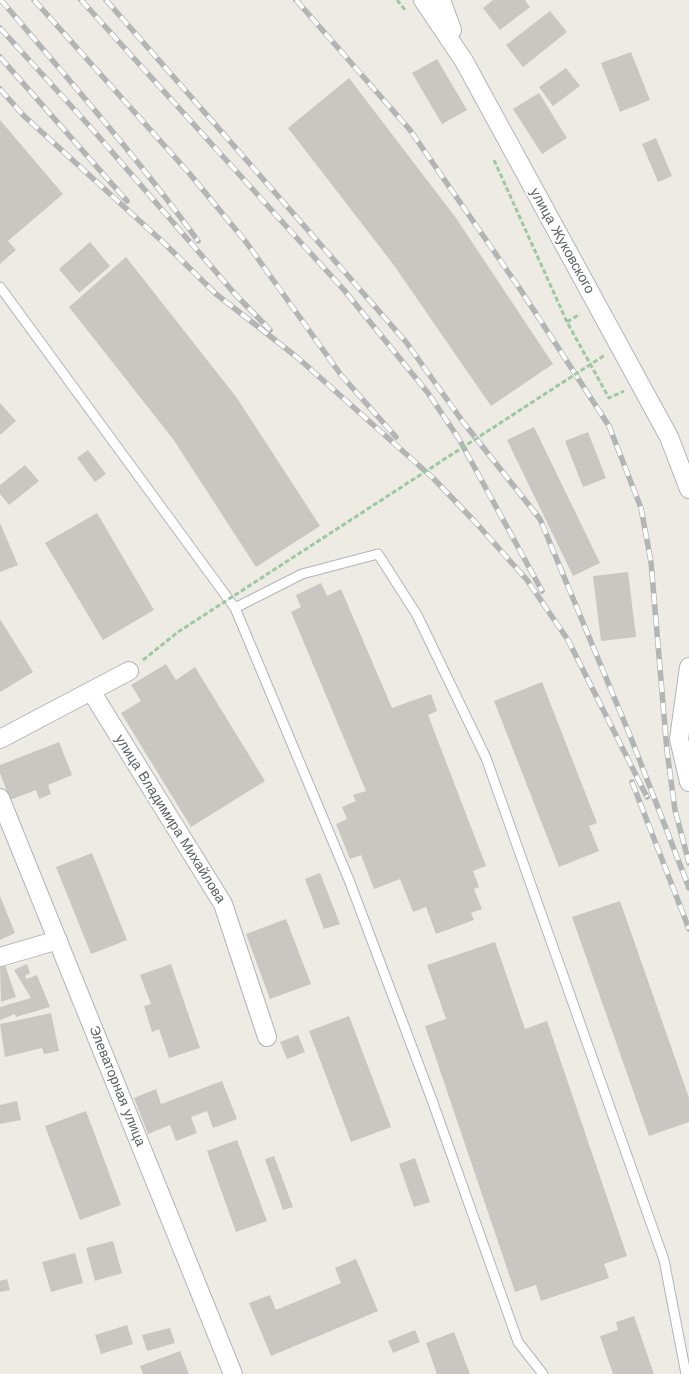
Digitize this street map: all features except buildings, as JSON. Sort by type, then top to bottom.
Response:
[{"type":"street","name":"улица Жуковского","points":[[423,0],[464,61],[669,437],[689,489]]},
{"type":"street","points":[[441,0],[464,61]]},
{"type":"street","points":[[689,667],[679,739],[689,782]]},
{"type":"street","points":[[0,739],[129,671]]},
{"type":"street","name":"улица Владимира Михайлова","points":[[91,691],[223,904],[267,1037]]},
{"type":"street","name":"Элеваторная улица","points":[[0,798],[233,1374]]},
{"type":"street","points":[[0,957],[58,940]]},
{"type":"lane","points":[[0,287],[235,608],[349,880],[432,1100],[518,1342],[543,1374]]},
{"type":"lane","points":[[235,608],[302,574],[378,554],[418,615],[486,758],[664,1260],[686,1374]]},
{"type":"path","points":[[397,0],[408,14]]},
{"type":"path","points":[[493,158],[567,322],[609,398],[624,390]]},
{"type":"path","points":[[567,322],[580,314]]},
{"type":"path","points":[[129,671],[178,632],[604,356]]},
{"type":"railway","points":[[1,0],[127,149],[198,241]]},
{"type":"railway","points":[[34,0],[189,173],[246,242],[341,375],[396,437]]},
{"type":"railway","points":[[81,0],[344,290],[428,393],[459,439],[542,591]]},
{"type":"railway","points":[[106,0],[406,342],[463,422],[540,519],[631,738],[689,888]]},
{"type":"railway","points":[[296,0],[410,130],[520,289],[609,426],[641,508],[651,562],[667,751],[675,810],[689,863]]},
{"type":"railway","points":[[0,28],[93,130],[235,294],[270,330]]},
{"type":"railway","points":[[0,57],[127,201]]},
{"type":"railway","points":[[0,89],[24,116],[164,243],[216,294],[298,358],[433,478],[477,524],[527,580],[568,640],[647,797]]},
{"type":"railway","points":[[632,782],[689,929]]}]
